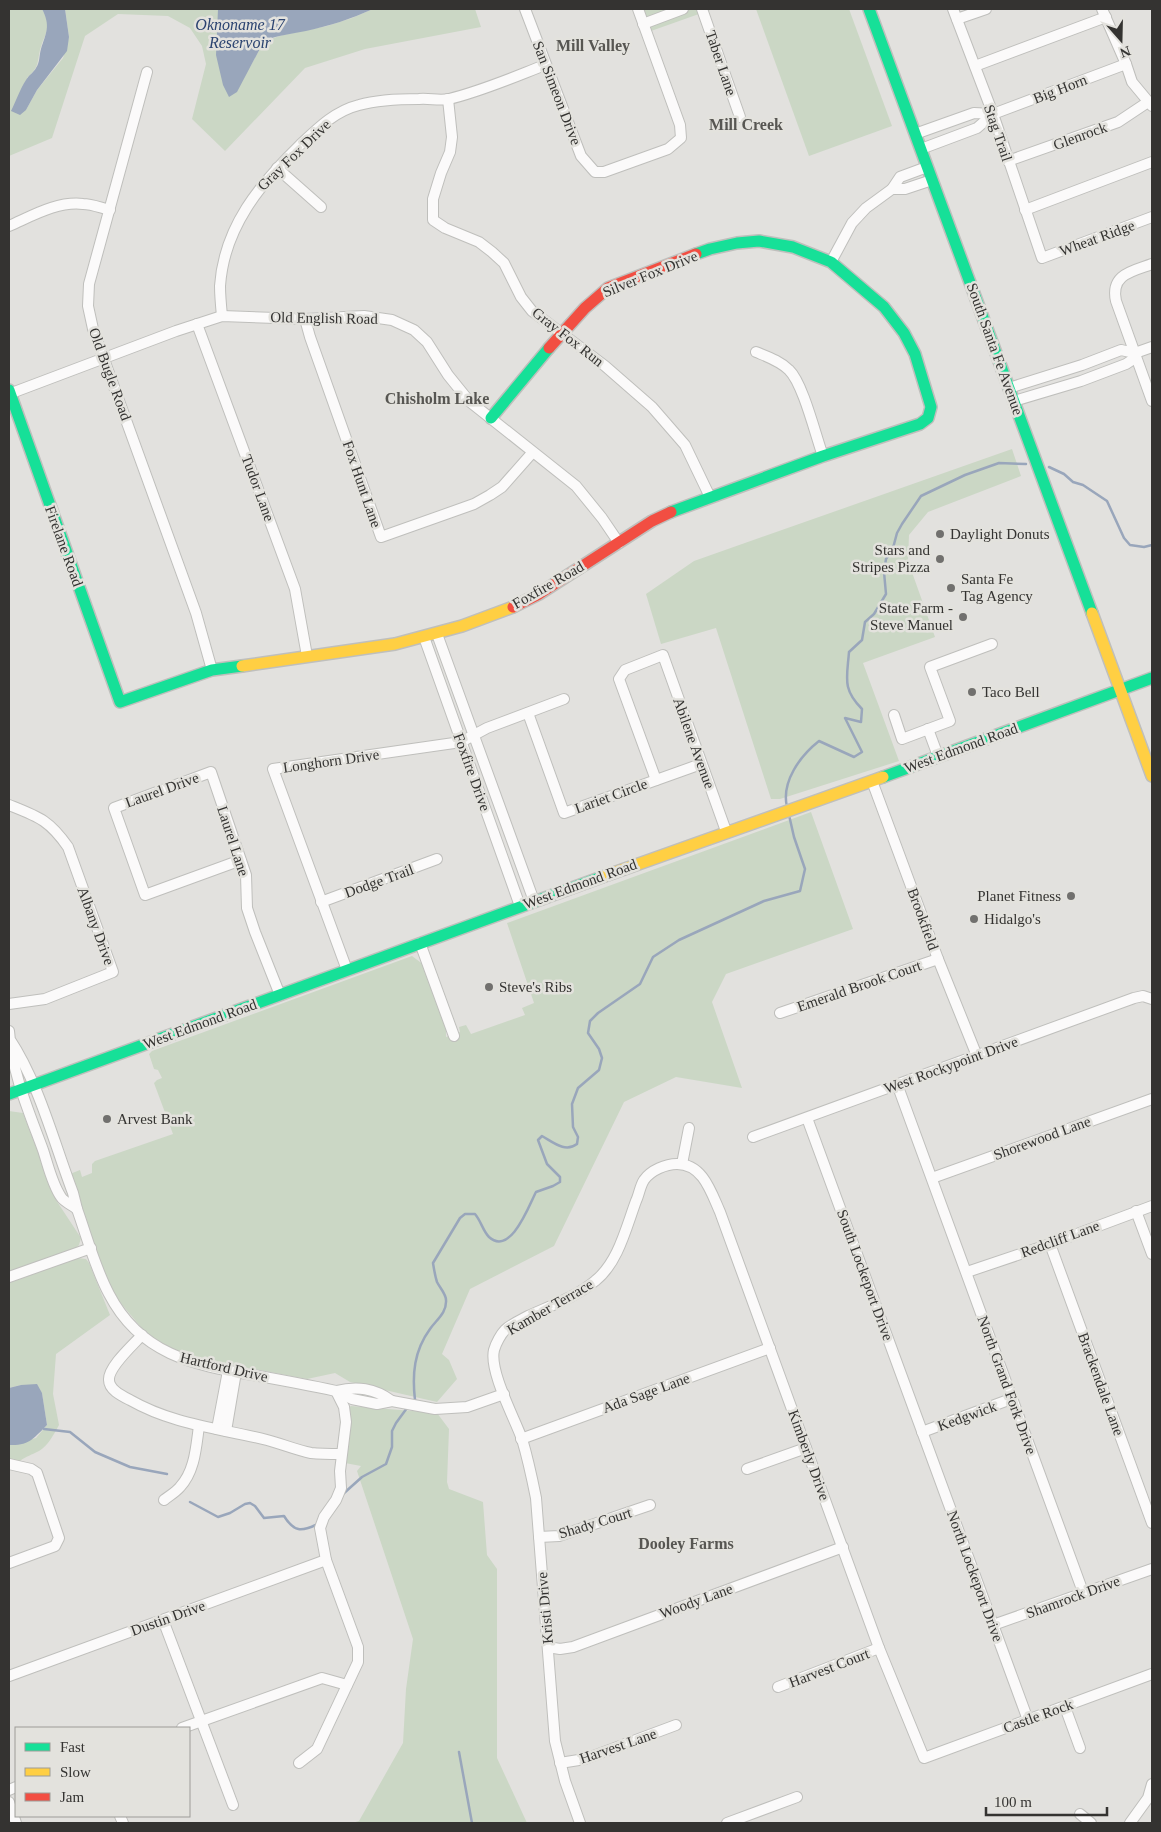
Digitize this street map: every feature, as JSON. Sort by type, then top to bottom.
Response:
[{"type":"main road","name":"South Santa Fe Avenue","points":[[869,9],[1152,776]]},
{"type":"main road","name":"Silver Fox Drive","points":[[490,418],[526,378],[560,334],[594,298],[608,288],[710,250],[737,243],[759,241],[793,247],[831,262],[884,306],[904,332],[915,354],[931,407],[928,418]]},
{"type":"main road","name":"Firelane Road","points":[[9,392],[120,702]]},
{"type":"main road","name":"Foxfire Road","points":[[120,702],[212,670],[395,644],[437,634],[517,605],[539,594],[671,512],[823,456],[920,424],[928,418]]},
{"type":"main road","name":"West Edmond Road","points":[[9,1094],[726,831],[872,781],[1152,678]]},
{"type":"street","name":"San Simeon Drive","points":[[525,9],[581,156],[595,172],[604,172],[668,149],[681,138],[680,125],[644,24]]},
{"type":"street","points":[[650,9],[638,11],[644,24],[683,9]]},
{"type":"street","name":"Taber Lane","points":[[702,9],[740,117]]},
{"type":"street","name":"Stag Trail","points":[[953,9],[993,114],[1042,258]]},
{"type":"street","points":[[957,19],[986,9]]},
{"type":"street","points":[[975,66],[1104,13],[1132,82],[1150,105]]},
{"type":"street","name":"Big Horn","points":[[921,149],[977,128],[993,114],[1126,64]]},
{"type":"street","name":"Gray Fox Drive","points":[[222,316],[220,286],[228,244],[239,218],[255,194],[277,168],[322,124],[338,113],[358,105],[420,98],[448,99],[546,65]]},
{"type":"street","name":"Old Bugle Road","points":[[146,72],[89,284],[89,299],[93,329],[196,613],[212,670]]},
{"type":"street","name":"Gray Fox Run","points":[[448,99],[452,137],[450,152],[433,199],[433,220],[445,228],[479,242],[492,252],[504,264],[521,297],[532,311],[560,334],[605,366],[652,407],[685,445],[710,497]]},
{"type":"street","name":"Glenrock","points":[[1008,161],[1118,122],[1150,105]]},
{"type":"street","name":"Big Horn","points":[[915,134],[974,112],[993,114]]},
{"type":"street","points":[[947,122],[952,137]]},
{"type":"street","points":[[1025,210],[1152,162]]},
{"type":"street","points":[[831,262],[852,223],[866,208],[892,189],[900,177],[927,167]]},
{"type":"street","points":[[277,168],[321,207]]},
{"type":"street","points":[[892,189],[905,189],[932,180]]},
{"type":"street","points":[[9,226],[51,208],[66,204],[84,204],[110,210]]},
{"type":"street","name":"Wheat Ridge","points":[[1042,258],[1152,217]]},
{"type":"street","points":[[1152,264],[1124,275],[1118,282],[1115,291],[1116,301],[1152,401]]},
{"type":"street","name":"Old English Road","points":[[9,392],[222,316],[305,319],[364,316],[392,320],[414,330],[427,342],[448,375],[469,400],[532,453],[576,486],[619,543]]},
{"type":"street","name":"Fox Hunt Lane","points":[[305,319],[381,538],[474,504],[490,495],[502,487],[532,453]]},
{"type":"street","name":"Tudor Lane","points":[[197,324],[295,589],[307,656]]},
{"type":"street","points":[[1009,388],[1088,363],[1121,350],[1136,353],[1152,347]]},
{"type":"street","points":[[756,352],[780,362],[791,372],[800,386],[823,456]]},
{"type":"street","points":[[1014,401],[1095,376],[1126,364],[1132,360],[1136,353]]},
{"type":"street","points":[[1088,363],[1095,376]]},
{"type":"street","points":[[1037,379],[1048,391]]},
{"type":"street","name":"Foxfire Drive","points":[[437,634],[534,901]]},
{"type":"street","name":"Foxfire Drive","points":[[424,637],[520,906]]},
{"type":"street","points":[[894,716],[902,739],[950,721],[930,667],[992,644]]},
{"type":"street","name":"Abilene Avenue","points":[[656,780],[619,679],[625,670],[663,655],[726,831]]},
{"type":"street","name":"Longhorn Drive","points":[[347,970],[273,769],[461,742],[487,728],[564,699]]},
{"type":"street","name":"Lariet Circle","points":[[528,713],[564,813],[701,764]]},
{"type":"street","points":[[928,729],[938,756]]},
{"type":"street","name":"Laurel Drive","points":[[211,772],[114,808],[145,894],[241,860]]},
{"type":"street","name":"Laurel Lane","points":[[211,772],[246,875],[247,908],[254,932],[280,995]]},
{"type":"street","name":"Brookfield","points":[[872,781],[938,959],[977,1056]]},
{"type":"street","name":"Albany Drive","points":[[9,805],[43,820],[56,830],[68,847],[113,972],[45,999],[9,1004]]},
{"type":"street","name":"Dodge Trail","points":[[321,902],[438,860]]},
{"type":"street","points":[[420,943],[454,1036]]},
{"type":"street","name":"Emerald Brook Court","points":[[780,1013],[938,959]]},
{"type":"street","name":"West Rockypoint Drive","points":[[753,1137],[1134,998],[1151,998]]},
{"type":"street","name":"Hartford Drive","points":[[9,1031],[11,1056],[21,1090],[62,1199],[76,1209]]},
{"type":"street","name":"Hartford Drive","points":[[9,1038],[18,1052],[34,1086],[73,1193],[76,1209],[110,1296],[129,1322],[159,1348],[189,1362],[336,1391],[352,1399],[377,1404],[392,1401],[434,1409],[451,1409],[467,1407],[504,1394]]},
{"type":"street","name":"North Grand Fork Drive","points":[[897,1084],[1083,1592]]},
{"type":"street","name":"Shorewood Lane","points":[[932,1178],[1152,1099]]},
{"type":"street","name":"South Lockeport Drive","points":[[807,1118],[922,1432]]},
{"type":"street","points":[[682,1164],[689,1128]]},
{"type":"street","name":"Kimberly Drive","points":[[682,1164],[699,1172],[707,1182],[720,1212],[879,1648],[924,1758]]},
{"type":"street","name":"Kamber Terrace","points":[[504,1394],[494,1360],[494,1349],[505,1330],[519,1321],[573,1296],[590,1286],[603,1275],[617,1249],[644,1180],[655,1171],[667,1165],[682,1164]]},
{"type":"street","name":"Redcliff Lane","points":[[967,1272],[1050,1244],[1152,1206]]},
{"type":"street","points":[[1136,1211],[1152,1254]]},
{"type":"street","name":"Brackendale Lane","points":[[1050,1244],[1152,1523]]},
{"type":"street","points":[[9,1278],[91,1248]]},
{"type":"street","points":[[142,1335],[110,1372],[109,1384],[123,1397],[144,1408],[175,1420],[313,1453],[341,1454]]},
{"type":"street","name":"Ada Sage Lane","points":[[522,1439],[770,1348]]},
{"type":"street","points":[[221,1430],[232,1372]]},
{"type":"street","points":[[299,1763],[317,1749],[358,1662],[358,1647],[326,1560],[320,1528],[324,1517],[336,1500],[341,1488],[341,1454],[346,1422],[344,1407],[336,1391]]},
{"type":"street","name":"Kristi Drive","points":[[504,1394],[522,1439],[536,1498],[555,1741],[560,1763],[580,1823]]},
{"type":"street","name":"Kedgwick","points":[[922,1432],[1011,1399]]},
{"type":"street","points":[[164,1500],[180,1487],[189,1473],[193,1464],[199,1426]]},
{"type":"street","name":"North Lockeport Drive","points":[[922,1432],[1028,1720]]},
{"type":"street","points":[[747,1469],[806,1448]]},
{"type":"street","points":[[9,1464],[31,1469],[36,1473],[59,1538],[55,1546],[9,1563]]},
{"type":"street","name":"Shady Court","points":[[539,1537],[560,1536],[650,1505]]},
{"type":"street","name":"Woody Lane","points":[[548,1648],[573,1647],[843,1547]]},
{"type":"street","name":"Dustin Drive","points":[[9,1676],[326,1560]]},
{"type":"street","name":"Shamrock Drive","points":[[993,1625],[1152,1568]]},
{"type":"street","points":[[163,1620],[233,1805]]},
{"type":"street","name":"Harvest Court","points":[[778,1687],[879,1648]]},
{"type":"street","name":"Castle Rock","points":[[924,1758],[1152,1674]]},
{"type":"street","points":[[185,1727],[322,1678],[347,1685]]},
{"type":"street","points":[[1065,1706],[1080,1748]]},
{"type":"street","name":"Harvest Lane","points":[[560,1763],[585,1758],[676,1726]]},
{"type":"street","points":[[1130,1823],[1148,1798],[1152,1784]]},
{"type":"street","points":[[727,1823],[797,1797]]},
{"type":"street","points":[[9,1802],[16,1823]]},
{"type":"street","points":[[1080,1814],[1091,1823]]},
{"type":"green space","points":[[9,9],[42,9],[48,26],[37,65],[27,78],[26,110],[37,90],[63,58],[69,37],[65,9],[218,9],[218,16],[250,67],[264,41],[327,26],[373,9],[475,9],[481,27],[365,49],[305,68],[225,151],[192,119],[206,64],[202,46],[190,28],[168,16],[118,14],[85,36],[52,138],[9,156]]},
{"type":"green space","points":[[643,9],[713,9],[651,31]]},
{"type":"green space","points":[[756,9],[849,9],[892,126],[809,156]]},
{"type":"green space","points":[[1012,449],[1021,476],[928,512],[909,535],[908,561],[935,637],[863,663],[899,761],[780,799],[771,799],[716,628],[661,644],[646,594],[694,561]]},
{"type":"green space","points":[[811,812],[853,929],[726,974],[712,1002],[742,1088],[676,1077],[624,1102],[554,1246],[470,1289],[442,1354],[449,1360],[457,1379],[437,1402],[350,1382],[335,1373],[307,1379],[190,1357],[151,1339],[118,1300],[105,1275],[70,1174],[80,1170],[82,1177],[92,1173],[92,1164],[95,1161],[173,1134],[154,1083],[162,1078],[158,1070],[154,1069],[149,1054],[152,1051],[412,956],[424,965],[446,1029],[446,1037],[460,1032],[459,1027],[466,1025],[471,1034],[525,1015],[522,1008],[534,1003],[507,923]]},
{"type":"green space","points":[[9,1111],[23,1113],[56,1200],[81,1238],[76,1248],[9,1273]]},
{"type":"green space","points":[[78,1258],[86,1259],[89,1263],[110,1315],[56,1354],[53,1394],[59,1425],[50,1440],[42,1449],[20,1461],[9,1459],[9,1445],[36,1438],[47,1425],[42,1393],[21,1385],[9,1388],[9,1283]]},
{"type":"green space","points":[[349,1407],[437,1413],[449,1429],[447,1482],[449,1489],[483,1502],[487,1555],[497,1569],[497,1758],[527,1823],[352,1823],[359,1821],[403,1743],[406,1689],[413,1639],[357,1471],[361,1466],[345,1463]]},
{"type":"water","points":[[42,9],[65,9],[69,37],[67,51],[37,90],[26,110],[20,115],[11,111],[27,78],[38,63],[47,29]]},
{"type":"water","name":"Oknoname 17 Reservoir","points":[[218,9],[373,9],[332,24],[264,41],[237,92],[229,97],[223,85],[216,55]]},
{"type":"water","points":[[37,1384],[42,1393],[47,1425],[26,1443],[9,1445],[9,1388]]},
{"type":"waterway","points":[[787,807],[786,798],[789,779],[805,754],[819,741],[854,757],[862,752],[845,718],[861,722],[862,709],[851,695],[847,683],[849,652],[862,640],[865,622],[874,614],[886,594],[884,572],[886,559],[893,548],[897,533],[921,496],[965,475],[999,463],[1026,464]]},
{"type":"waterway","points":[[1049,467],[1064,474],[1073,482],[1083,485],[1107,501],[1124,538],[1130,545],[1144,547],[1152,545]]},
{"type":"waterway","points":[[412,1402],[415,1400],[414,1372],[417,1354],[425,1337],[443,1313],[446,1305],[446,1298],[437,1282],[433,1263],[460,1218],[465,1214],[475,1214],[489,1237],[497,1241],[505,1240],[519,1226],[536,1192],[560,1182],[560,1177],[547,1164],[538,1140],[542,1136],[564,1147],[577,1144],[578,1137],[573,1127],[572,1104],[578,1088],[599,1070],[602,1058],[599,1049],[588,1033],[590,1021],[598,1013],[640,984],[653,957],[679,940],[764,901],[800,891],[805,869],[789,815]]},
{"type":"waterway","points":[[343,1494],[362,1477],[386,1464],[392,1447],[392,1431],[407,1408]]},
{"type":"waterway","points":[[44,1429],[70,1432],[95,1452],[130,1467],[167,1474]]},
{"type":"waterway","points":[[190,1502],[218,1517],[250,1503],[255,1506],[264,1518],[284,1516],[291,1525],[298,1529],[318,1524]]},
{"type":"waterway","points":[[459,1752],[472,1823]]},
{"type":"traffic: fast","points":[[869,9],[1092,613]]},
{"type":"traffic: fast","points":[[671,512],[823,456],[920,424],[928,418],[931,407],[915,354],[904,333],[884,307],[831,262],[793,247],[759,241],[737,243],[696,254]]},
{"type":"traffic: fast","points":[[491,418],[549,348]]},
{"type":"traffic: fast","points":[[9,390],[120,702],[212,670],[242,666]]},
{"type":"traffic: fast","points":[[883,777],[1152,678]]},
{"type":"traffic: fast","points":[[9,1094],[602,877]]},
{"type":"traffic: slow","points":[[242,666],[395,644],[462,626],[513,607]]},
{"type":"traffic: slow","points":[[1092,613],[1152,776]]},
{"type":"traffic: slow","points":[[602,877],[883,777]]},
{"type":"traffic: jam","points":[[549,348],[585,308],[608,288],[696,254]]},
{"type":"traffic: jam","points":[[513,607],[539,594],[652,521],[671,512]]},
{"type":"place","name":"Daylight Donuts","points":[[940,534]]},
{"type":"place","name":"Stars and Stripes Pizza","points":[[940,559]]},
{"type":"place","name":"Santa Fe Tag Agency","points":[[951,588]]},
{"type":"place","name":"State Farm - Steve Manuel","points":[[963,617]]},
{"type":"place","name":"Taco Bell","points":[[972,692]]},
{"type":"place","name":"Planet Fitness","points":[[1071,896]]},
{"type":"place","name":"Hidalgo's","points":[[974,919]]},
{"type":"place","name":"Steve's Ribs","points":[[489,987]]},
{"type":"place","name":"Arvest Bank","points":[[107,1119]]},
{"type":"district","name":"Mill Valley","points":[[593,45]]},
{"type":"district","name":"Mill Creek","points":[[746,124]]},
{"type":"district","name":"Chisholm Lake","points":[[437,398]]},
{"type":"district","name":"Dooley Farms","points":[[686,1543]]}]
